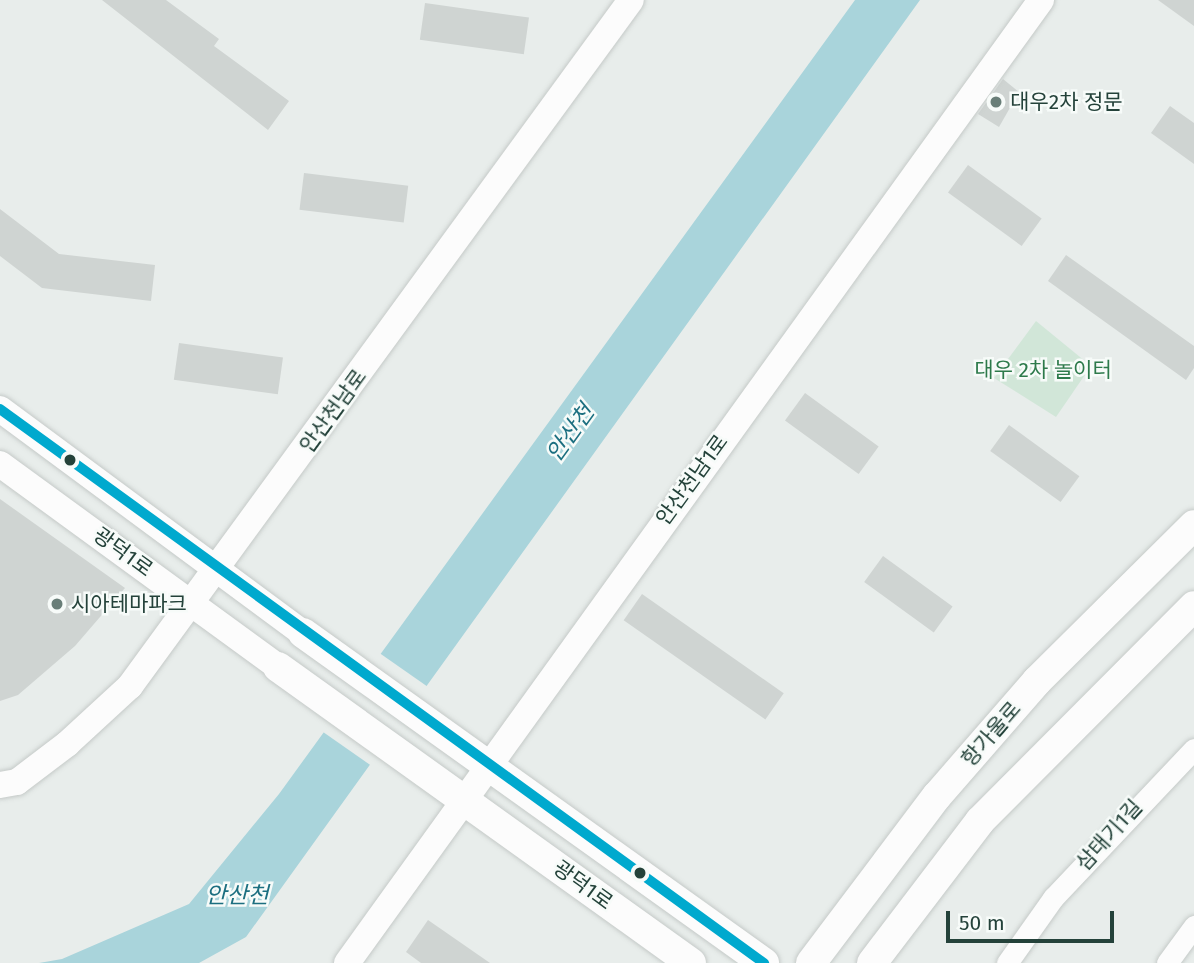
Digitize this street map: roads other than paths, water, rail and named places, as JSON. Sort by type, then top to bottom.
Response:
[{"type":"main road","name":"항가울로","points":[[811,963],[937,796],[1037,681],[1194,526]]},
{"type":"main road","points":[[872,963],[980,821],[1194,606]]},
{"type":"main road","name":"광덕1로","points":[[303,633],[764,963]]},
{"type":"main road","name":"광덕1로","points":[[278,667],[441,781],[691,963]]},
{"type":"street","name":"안산천남로","points":[[0,785],[16,782],[67,744],[130,686],[193,604],[631,0]]},
{"type":"street","name":"안산천남1로","points":[[347,963],[491,767],[1041,0]]},
{"type":"street","name":"광덕1로","points":[[0,409],[220,567],[303,633]]},
{"type":"street","name":"광덕1로","points":[[0,464],[278,667]]},
{"type":"street","name":"삼태기1길","points":[[1007,963],[1053,898],[1194,748]]},
{"type":"street","points":[[1167,963],[1194,926]]},
{"type":"water","name":"안산천","points":[[855,0],[920,0],[246,937],[199,963],[39,963],[62,959],[189,904],[279,794]]},
{"type":"place","name":"대우2차 정문","points":[[996,102]]},
{"type":"place","name":"시아테마파크","points":[[57,604]]},
{"type":"park label","name":"대우 2차 놀이터","points":[[1043,370]]}]
